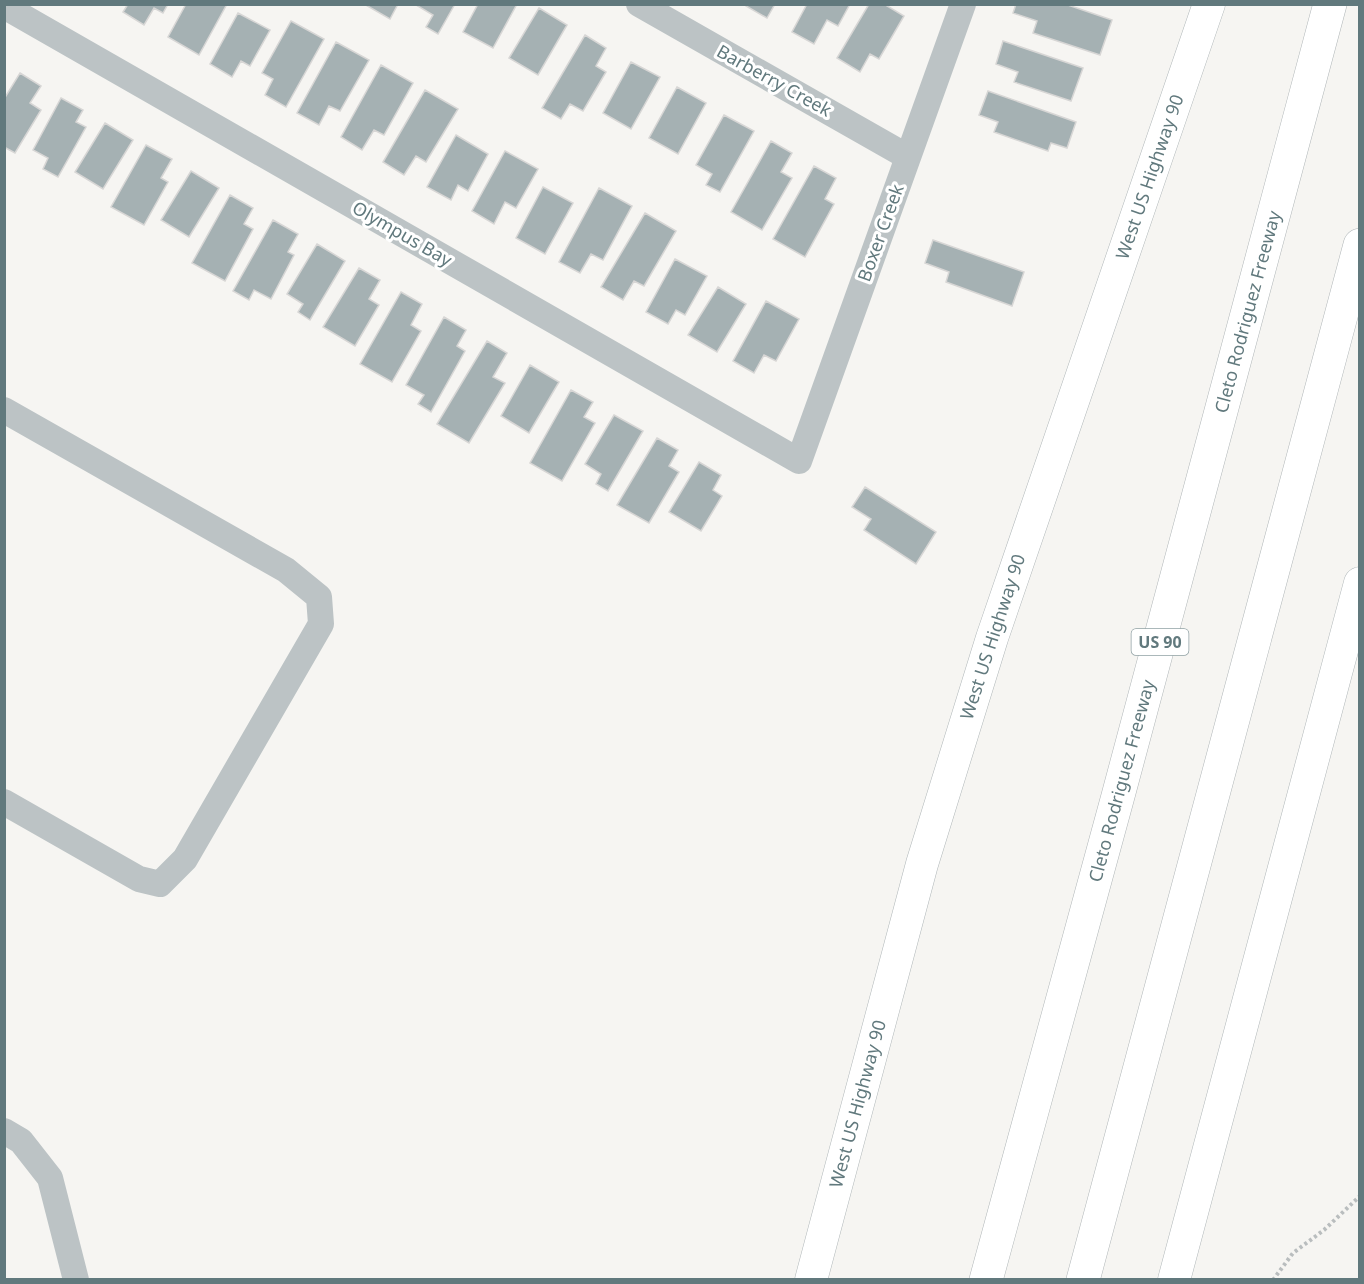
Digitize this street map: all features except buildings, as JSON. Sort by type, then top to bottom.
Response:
[{"type":"highway","name":"Cleto Rodriguez Freeway","points":[[987,1280],[1330,4]]},
{"type":"highway","points":[[1083,1280],[1359,245]]},
{"type":"main road","name":"West US Highway 90","points":[[811,1280],[922,864],[992,638],[1209,4]]},
{"type":"main road","points":[[1174,1280],[1359,583]]},
{"type":"street","name":"Barberry Creek","points":[[639,4],[908,157]]},
{"type":"street","name":"Boxer Creek","points":[[799,461],[963,4]]},
{"type":"street","name":"Olympus Bay","points":[[4,6],[799,461]]},
{"type":"street","points":[[4,410],[286,570],[319,597],[321,624],[185,859],[160,884],[139,879],[4,802]]},
{"type":"street","points":[[4,1131],[21,1141],[50,1178],[76,1280]]},
{"type":"path","points":[[1272,1280],[1293,1253],[1324,1230],[1359,1196]]}]
